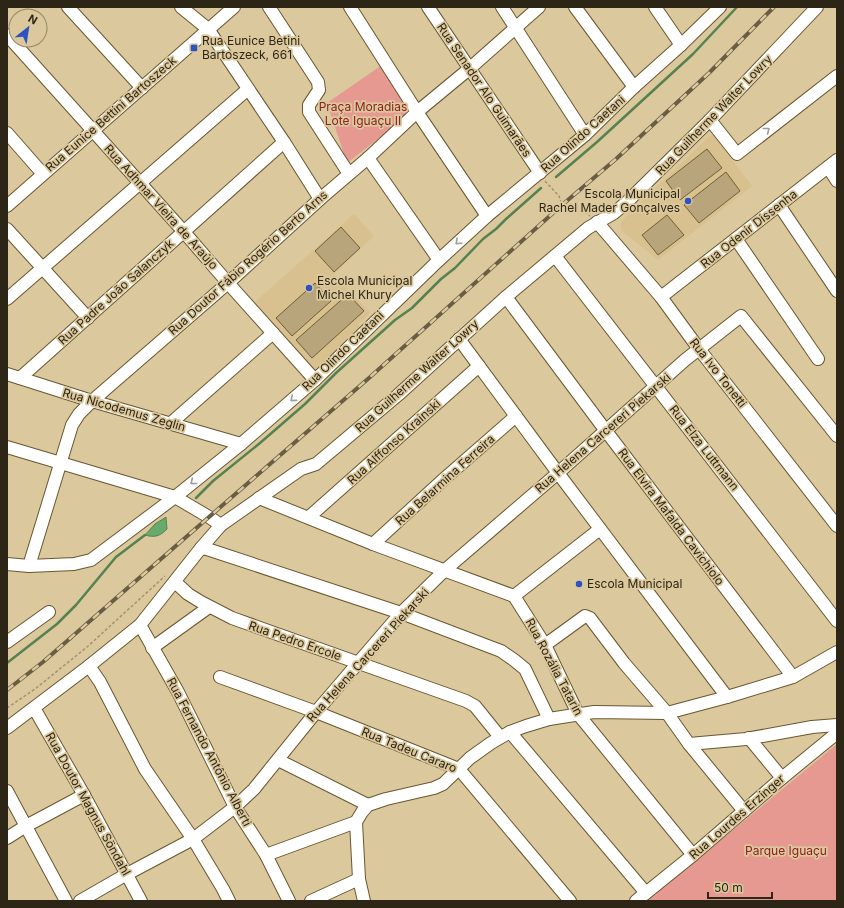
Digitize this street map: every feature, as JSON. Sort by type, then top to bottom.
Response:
[{"type":"street","points":[[68,7],[142,88]]},
{"type":"street","points":[[181,7],[208,29],[284,142],[320,199]]},
{"type":"street","name":"Rua Eunice Bettini Bartoszeck","points":[[7,206],[234,7]]},
{"type":"street","points":[[270,7],[318,82],[319,90],[309,105],[309,112],[349,174]]},
{"type":"street","points":[[350,7],[417,112],[487,216]]},
{"type":"street","name":"Rua Senador Alo Guimarães","points":[[428,7],[541,176]]},
{"type":"street","points":[[502,7],[585,135]]},
{"type":"street","name":"Rua Doutor Fábio Rogério Berto Arns","points":[[29,566],[72,425],[79,414],[368,158],[417,112],[469,69],[539,7]]},
{"type":"street","points":[[575,7],[634,87]]},
{"type":"street","points":[[656,7],[681,45]]},
{"type":"street","name":"Rua Olindo Caetani","points":[[7,564],[29,566],[74,564],[91,560],[175,498],[241,444],[315,380],[439,260],[487,216],[541,176],[720,7]]},
{"type":"street","name":"Rua Guilherme Walter Lowry","points":[[7,728],[140,625],[170,579],[201,548],[221,525],[301,469],[316,464],[392,400],[506,297],[554,256],[588,228],[614,213],[627,202],[710,120],[817,7]]},
{"type":"street","name":"Rua Adhmar Vieira de Araújo","points":[[7,35],[315,380]]},
{"type":"street","points":[[710,120],[737,154],[837,76]]},
{"type":"street","points":[[7,299],[248,89]]},
{"type":"street","points":[[7,133],[43,174]]},
{"type":"street","name":"Rua Padre João Salanczyk","points":[[20,378],[284,142]]},
{"type":"street","points":[[368,158],[439,260]]},
{"type":"street","points":[[832,164],[837,181]]},
{"type":"street","name":"Rua Odenir Dissenha","points":[[661,297],[832,164]]},
{"type":"street","points":[[779,205],[837,291]]},
{"type":"street","name":"Rua Ivo Tonetti","points":[[597,222],[661,297],[699,349],[837,526]]},
{"type":"street","points":[[7,229],[88,318]]},
{"type":"street","points":[[736,239],[818,359]]},
{"type":"street","name":"Rua Elza Luttmann","points":[[554,256],[837,621]]},
{"type":"street","name":"Rua Elvira Mafalda Cavichiolo","points":[[506,297],[793,678]]},
{"type":"street","name":"Rua Helena Carcereri Piekarski","points":[[80,901],[193,839],[235,807],[254,789],[316,712],[401,614],[444,570],[558,473],[685,360],[741,316],[837,436]]},
{"type":"street","points":[[171,424],[273,332]]},
{"type":"street","points":[[459,339],[727,697]]},
{"type":"street","name":"Rua Alffonso Krainski","points":[[309,517],[479,366]]},
{"type":"street","name":"Rua Nicodemus Zeglin","points":[[7,374],[92,401],[241,444]]},
{"type":"street","name":"Rua Belarmina Ferreira","points":[[373,544],[516,416]]},
{"type":"street","points":[[7,447],[175,498],[221,525]]},
{"type":"street","points":[[259,498],[373,544],[514,596],[600,529]]},
{"type":"street","points":[[201,548],[401,614],[501,651],[525,670],[549,719]]},
{"type":"street","name":"Rua Pedro Ercole","points":[[170,579],[188,594],[232,618],[466,701],[475,706],[505,735],[641,897]]},
{"type":"street","name":"Rua Rozália Tatarin","points":[[514,596],[544,645],[578,714],[693,854]]},
{"type":"street","points":[[152,648],[210,607]]},
{"type":"street","points":[[7,642],[49,612]]},
{"type":"street","points":[[544,645],[585,616],[588,616],[624,663],[667,713],[689,744],[744,811]]},
{"type":"street","name":"Rua Fernando Antônio Alberti","points":[[140,625],[178,692],[235,807],[266,854],[289,901]]},
{"type":"street","points":[[364,901],[360,880],[356,822],[368,805],[386,799],[434,788],[443,784],[470,758],[491,743],[505,735],[549,719],[594,712],[667,713],[793,678],[837,652]]},
{"type":"street","points":[[89,666],[100,682],[145,769],[193,839],[224,889],[229,901]]},
{"type":"street","name":"Rua Tadeu Cararo","points":[[220,677],[316,712],[459,769],[570,901]]},
{"type":"street","name":"Rua Doutor Magnus Söndahl","points":[[34,708],[142,901]]},
{"type":"street","points":[[689,744],[748,738],[812,727],[837,725]]},
{"type":"street","name":"Rua Lourdes Erzinger","points":[[641,897],[837,733]]},
{"type":"street","points":[[748,738],[782,778]]},
{"type":"street","points":[[278,760],[368,805]]},
{"type":"street","points":[[7,791],[66,901]]},
{"type":"street","points":[[7,838],[26,826],[84,795]]},
{"type":"street","points":[[266,854],[356,822]]},
{"type":"street","points":[[311,901],[360,880]]},
{"type":"path","points":[[541,176],[559,196],[562,205],[567,210],[586,212],[597,222]]},
{"type":"path","points":[[7,708],[87,647],[170,579]]},
{"type":"shaded area","name":"Escola Municipal Rachel Mader Gonçalves","points":[[712,134],[752,186],[658,260],[621,230],[621,221]]},
{"type":"shaded area","name":"Escola Municipal Michel Khury","points":[[354,214],[374,236],[334,274],[370,313],[358,324],[361,328],[315,370],[255,302]]},
{"type":"shaded area","points":[[166,517],[167,529],[160,535],[145,535],[155,524]]},
{"type":"green space","name":"Praça Moradias Lote Iguaçu II","points":[[382,65],[410,114],[347,163],[327,103]]},
{"type":"green space","name":"Parque Iguaçu","points":[[837,744],[837,901],[643,901],[727,835]]},
{"type":"building","points":[[707,149],[722,168],[680,200],[666,181]]},
{"type":"building","points":[[726,172],[740,191],[699,223],[684,205]]},
{"type":"building","points":[[667,215],[684,235],[658,255],[642,235]]},
{"type":"building","points":[[341,227],[360,248],[334,272],[315,251]]},
{"type":"building","points":[[315,283],[331,301],[292,336],[276,318]]},
{"type":"building","points":[[348,294],[364,311],[312,358],[296,340]]},
{"type":"waterway","points":[[556,177],[597,142],[693,54],[737,7]]},
{"type":"waterway","points":[[196,498],[213,481],[305,404],[336,373],[395,320],[412,308],[441,279],[455,268],[483,239],[541,188]]},
{"type":"waterway","points":[[7,663],[57,624],[76,605],[116,557],[145,535]]},
{"type":"railway","points":[[7,690],[43,662],[369,378],[562,205],[616,159],[709,73],[774,7]]},
{"type":"place","name":"Rua Eunice Betini Bartoszeck, 661","points":[[194,48]]},
{"type":"place","name":"Escola Municipal Rachel Mader Gonçalves","points":[[688,201]]},
{"type":"place","name":"Escola Municipal Michel Khury","points":[[309,288]]},
{"type":"place","name":"Escola Municipal","points":[[579,584]]}]
